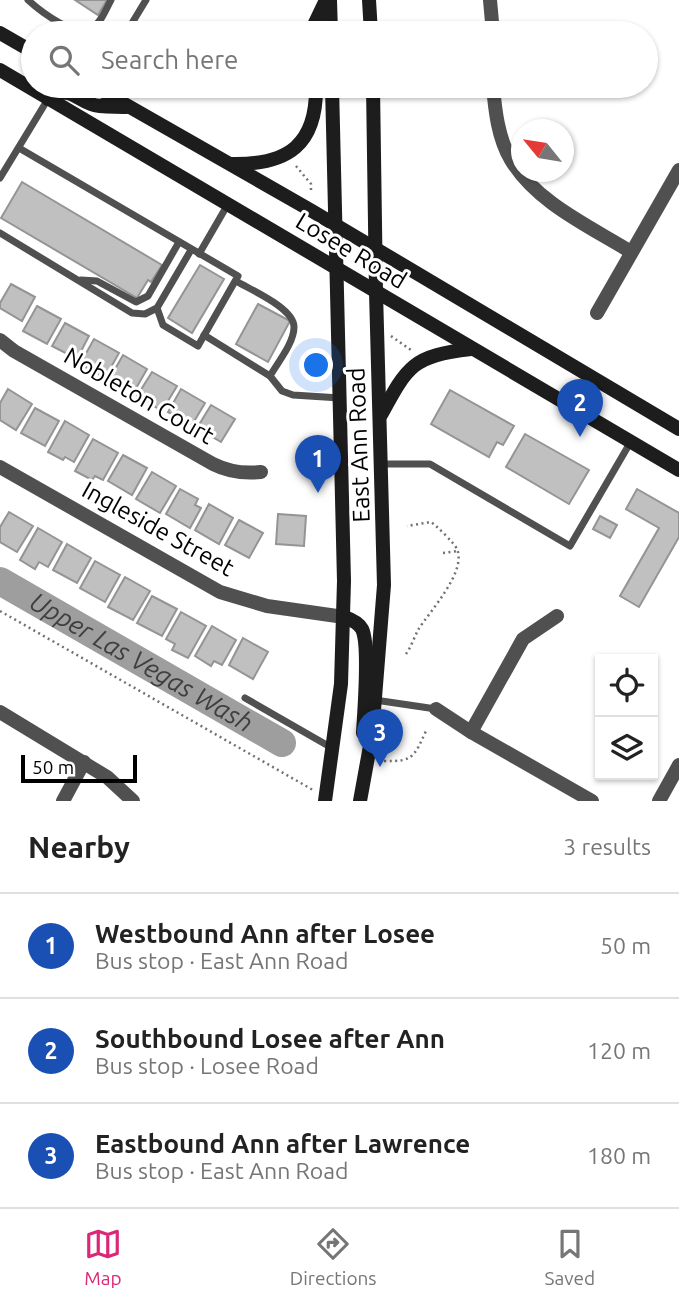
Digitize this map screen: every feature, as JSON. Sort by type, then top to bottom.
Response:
[{"type":"main road","points":[[316,21],[328,0]]},
{"type":"main road","points":[[328,0],[330,21]]},
{"type":"main road","points":[[369,0],[370,21]]},
{"type":"main road","points":[[0,33],[19,44]]},
{"type":"main road","points":[[0,44],[19,44]]},
{"type":"main road","name":"Losee Road","points":[[0,71],[21,83]]},
{"type":"main road","points":[[80,98],[93,105],[131,107]]},
{"type":"main road","name":"Losee Road","points":[[115,98],[336,225],[679,429]]},
{"type":"main road","points":[[230,164],[252,165],[271,161],[287,153],[304,139],[313,122],[316,98]]},
{"type":"main road","name":"East Ann Road","points":[[325,799],[341,684],[344,617],[332,98]]},
{"type":"main road","name":"East Ann Road","points":[[359,801],[372,735],[384,585],[373,98]]},
{"type":"main road","name":"Losee Road","points":[[48,99],[679,470]]},
{"type":"main road","points":[[380,417],[398,383],[414,364],[441,352],[471,349]]},
{"type":"main road","points":[[344,617],[356,622],[362,629],[365,645],[365,707],[359,801]]},
{"type":"street","points":[[490,0],[492,21]]},
{"type":"street","points":[[495,98],[500,135],[510,159],[531,185],[549,201],[631,252]]},
{"type":"street","points":[[597,313],[679,170]]},
{"type":"street","name":"Nobleton Court","points":[[0,340],[14,351],[213,464],[240,473],[261,472]]},
{"type":"street","name":"Ingleside Street","points":[[0,467],[220,592],[267,606],[344,617]]},
{"type":"street","points":[[471,732],[523,639],[557,616]]},
{"type":"street","points":[[436,709],[592,801]]},
{"type":"street","points":[[0,712],[107,777],[133,801]]},
{"type":"street","points":[[63,801],[84,762]]},
{"type":"street","points":[[659,801],[679,765]]},
{"type":"lane","points":[[28,0],[59,21]]},
{"type":"lane","points":[[98,21],[111,0]]},
{"type":"lane","points":[[133,21],[146,0]]},
{"type":"lane","points":[[0,178],[48,99]]},
{"type":"lane","points":[[19,148],[238,276],[198,346],[163,325],[157,308]]},
{"type":"lane","points":[[0,233],[132,313],[145,314],[157,308],[228,204]]},
{"type":"lane","points":[[77,279],[97,281],[136,302],[142,300],[148,296],[179,243]]},
{"type":"lane","points":[[236,281],[286,310],[293,318],[291,340],[270,376]]},
{"type":"lane","points":[[204,335],[270,376],[282,391],[293,395],[340,398]]},
{"type":"lane","points":[[382,464],[430,464],[570,545],[629,443]]},
{"type":"lane","points":[[245,698],[332,748]]},
{"type":"lane","points":[[375,701],[436,709]]},
{"type":"path","points":[[292,161],[311,184],[311,192]]},
{"type":"path","points":[[311,184],[320,183]]},
{"type":"path","points":[[390,335],[417,354]]},
{"type":"path","points":[[406,654],[451,580],[459,558],[458,551],[431,522],[407,526]]},
{"type":"path","points":[[443,553],[458,551]]},
{"type":"path","points":[[0,611],[325,799]]},
{"type":"path","points":[[381,761],[406,761],[414,755],[426,731]]},
{"type":"building","points":[[75,0],[107,0],[98,15]]},
{"type":"building","points":[[22,182],[162,265],[151,282],[148,280],[137,298],[1,218]]},
{"type":"building","points":[[200,265],[224,279],[192,333],[168,318]]},
{"type":"building","points":[[11,284],[35,297],[22,321],[0,308]]},
{"type":"building","points":[[258,304],[290,321],[268,362],[236,344]]},
{"type":"building","points":[[37,306],[61,319],[47,344],[23,331]]},
{"type":"building","points":[[65,323],[89,336],[77,359],[52,346]]},
{"type":"building","points":[[94,339],[119,353],[105,378],[80,364]]},
{"type":"building","points":[[123,355],[147,369],[134,392],[110,378]]},
{"type":"building","points":[[152,372],[177,386],[162,411],[137,396]]},
{"type":"building","points":[[8,389],[32,404],[16,430],[0,420],[0,403]]},
{"type":"building","points":[[181,389],[205,403],[192,425],[168,412]]},
{"type":"building","points":[[450,390],[514,426],[503,445],[497,442],[489,457],[431,424]]},
{"type":"building","points":[[211,405],[235,419],[221,442],[197,428]]},
{"type":"building","points":[[35,408],[59,421],[45,446],[21,433]]},
{"type":"building","points":[[65,421],[89,435],[74,462],[48,452]]},
{"type":"building","points":[[525,434],[589,470],[569,504],[506,467]]},
{"type":"building","points":[[93,439],[118,453],[103,480],[95,476],[92,480],[75,471]]},
{"type":"building","points":[[123,455],[147,468],[132,495],[108,481]]},
{"type":"building","points":[[152,472],[176,486],[160,513],[136,499]]},
{"type":"building","points":[[180,489],[198,499],[195,505],[201,508],[190,528],[166,514]]},
{"type":"building","points":[[637,489],[679,513],[679,537],[639,607],[620,596],[659,528],[626,509]]},
{"type":"building","points":[[209,504],[233,518],[219,544],[195,530]]},
{"type":"building","points":[[9,512],[33,526],[17,552],[0,542],[0,527]]},
{"type":"building","points":[[278,514],[306,516],[304,546],[276,544]]},
{"type":"building","points":[[600,516],[617,525],[610,538],[593,529]]},
{"type":"building","points":[[239,520],[263,533],[249,558],[225,545]]},
{"type":"building","points":[[38,528],[62,542],[48,567],[39,562],[35,569],[20,560]]},
{"type":"building","points":[[67,544],[91,558],[77,583],[53,570]]},
{"type":"building","points":[[95,561],[120,575],[105,602],[80,588]]},
{"type":"building","points":[[125,577],[150,591],[133,620],[108,607]]},
{"type":"building","points":[[152,596],[177,609],[162,636],[137,623]]},
{"type":"building","points":[[181,612],[206,626],[188,658],[172,650],[175,644],[166,639]]},
{"type":"building","points":[[212,626],[236,640],[222,665],[214,661],[211,666],[195,656]]},
{"type":"building","points":[[243,638],[268,652],[253,679],[229,665]]},
{"type":"waterway","name":"Upper Las Vegas Wash","points":[[0,581],[282,743]]},
{"type":"place","name":"Southbound Losee after Ann","points":[[580,437]]},
{"type":"place","name":"Westbound Ann after Losee","points":[[318,493]]},
{"type":"place","name":"Eastbound Ann after Lawrence","points":[[380,767]]}]
